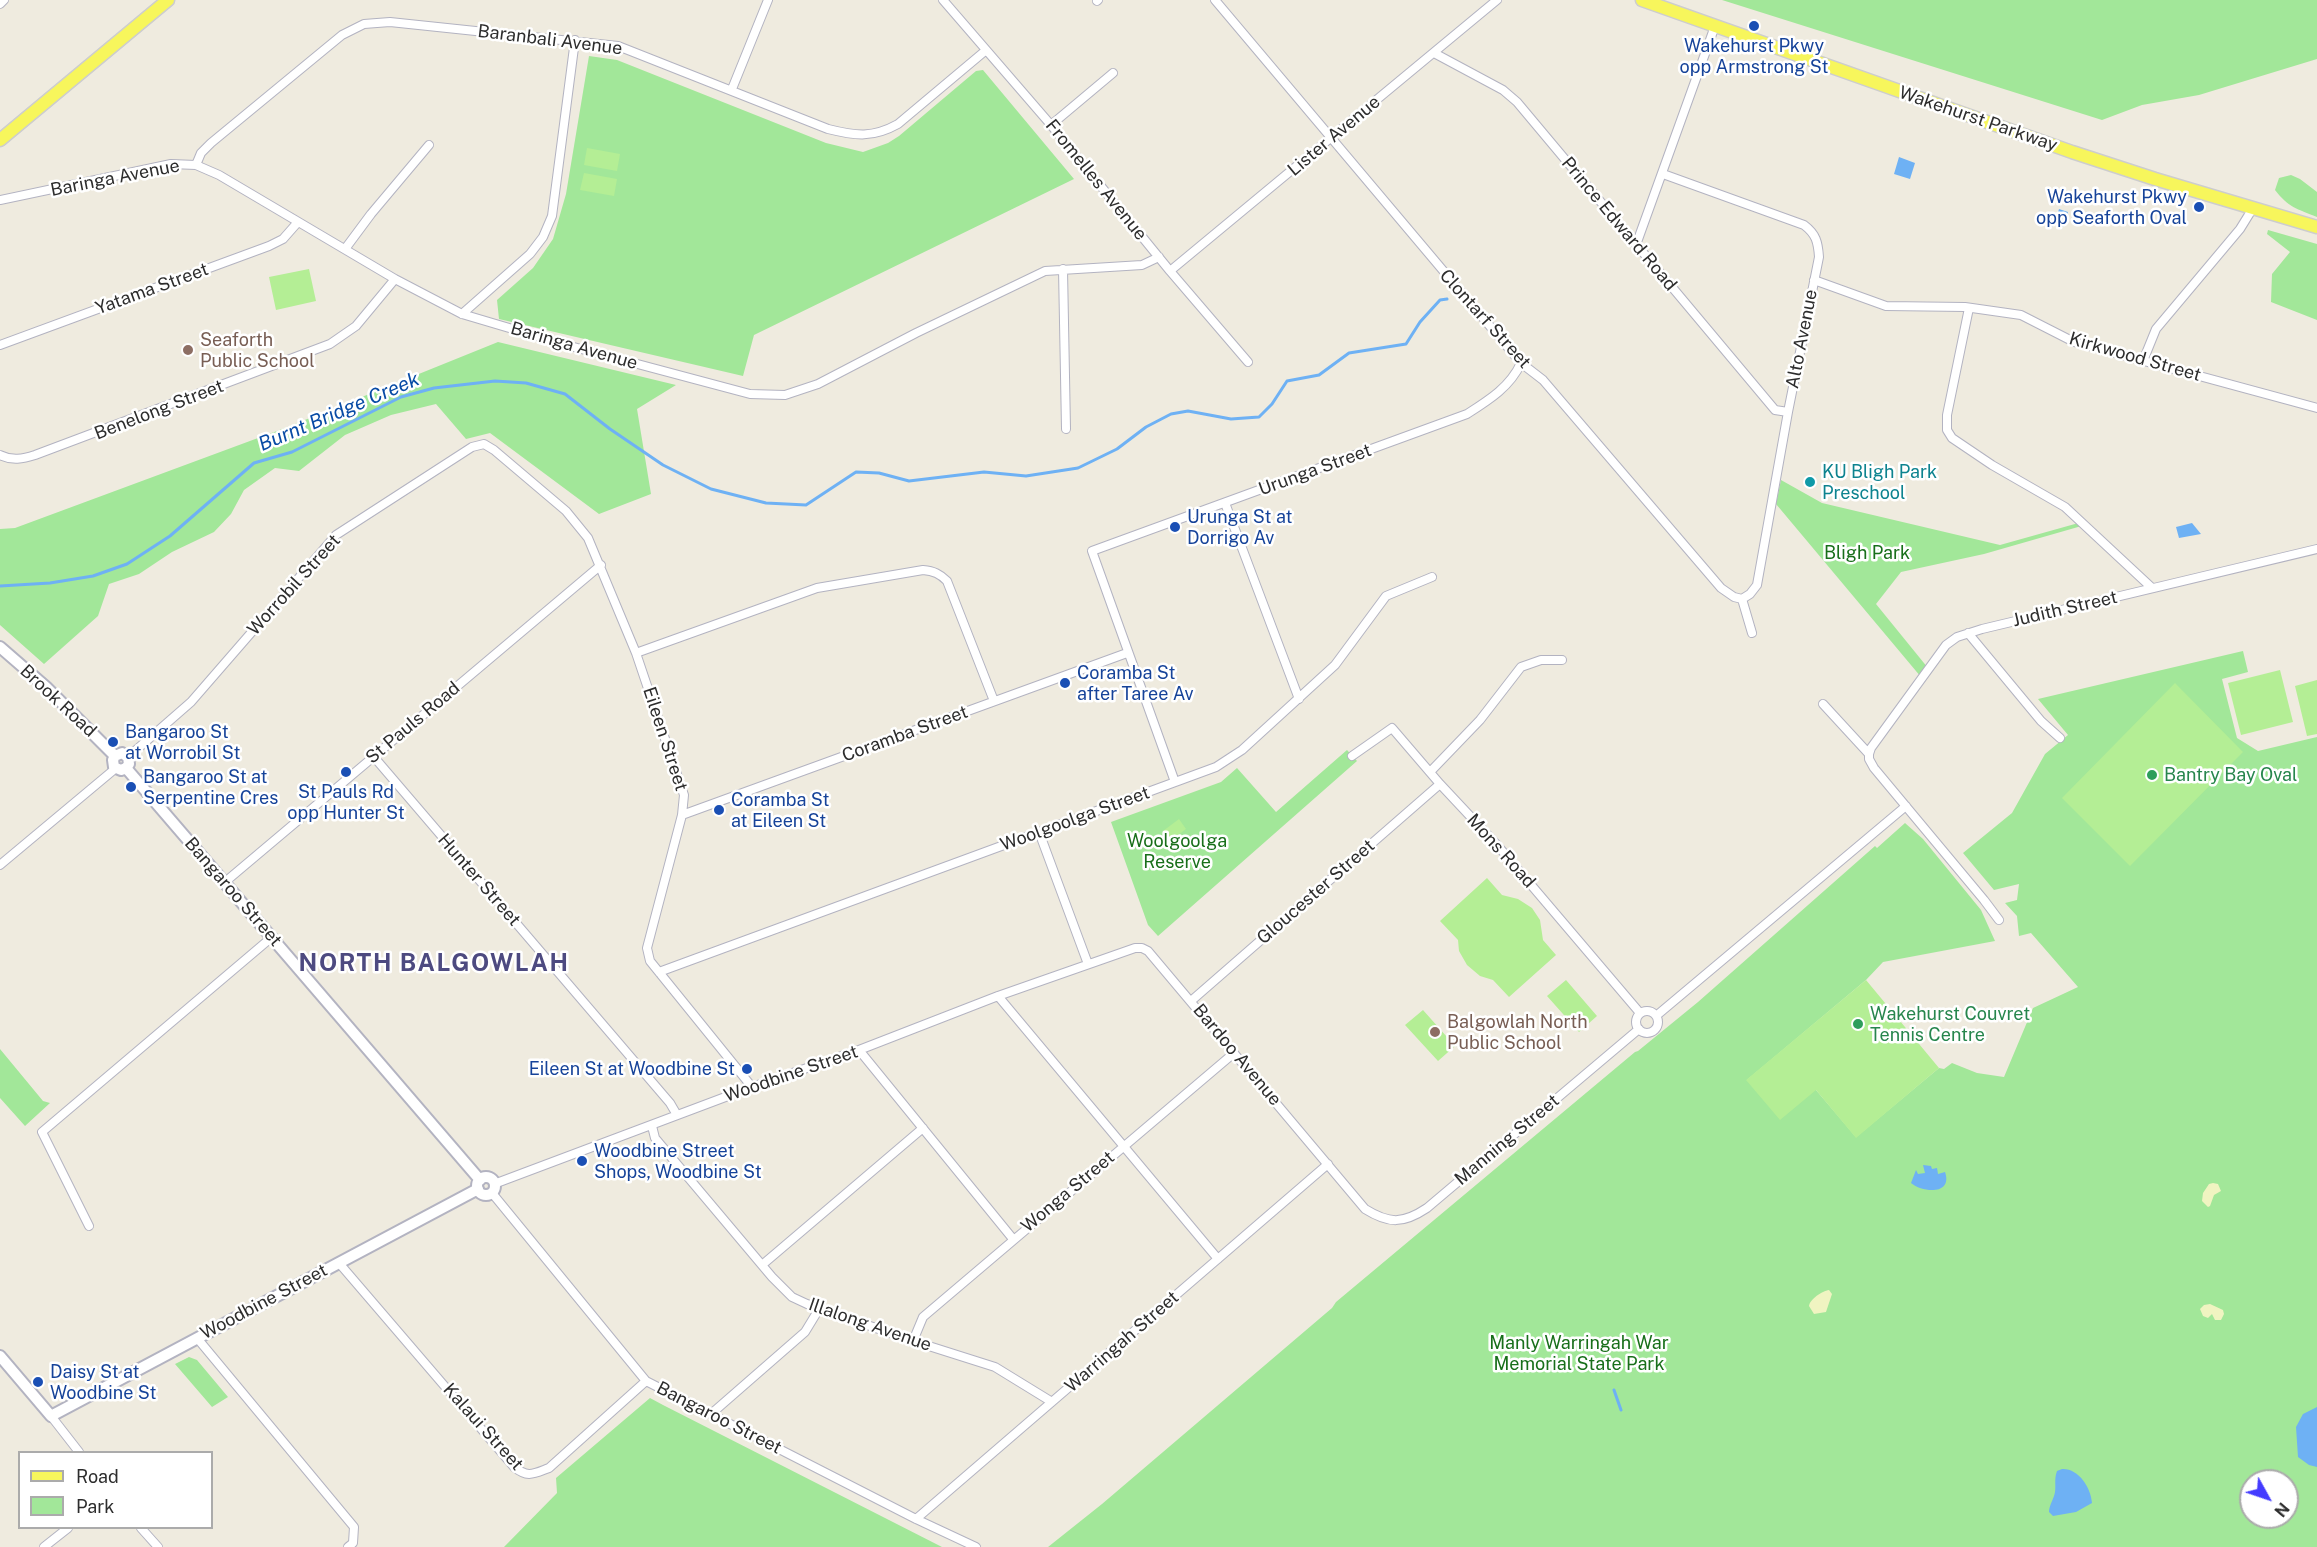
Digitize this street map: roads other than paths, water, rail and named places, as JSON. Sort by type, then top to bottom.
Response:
[{"type":"main road","points":[[0,140],[168,0]]},
{"type":"main road","name":"Wakehurst Parkway","points":[[1642,0],[2072,152],[2317,227]]},
{"type":"street","points":[[0,3],[4,0]]},
{"type":"street","points":[[732,89],[768,0]]},
{"type":"street","name":"Fromelles Avenue","points":[[943,0],[1051,125],[1170,271],[1248,362]]},
{"type":"street","name":"Clontarf Street","points":[[1215,0],[1521,363],[1544,380],[1721,588],[1734,597],[1742,599]]},
{"type":"street","name":"Lister Avenue","points":[[1170,271],[1497,0]]},
{"type":"street","name":"Baranbali Avenue","points":[[196,165],[201,153],[211,143],[342,35],[364,24],[390,22],[618,46],[732,89],[828,129],[849,134],[868,135],[883,132],[898,124],[985,51]]},
{"type":"street","points":[[1636,245],[1715,26]]},
{"type":"street","points":[[462,314],[530,254],[543,237],[552,216],[575,40]]},
{"type":"street","name":"Prince Edward Road","points":[[1434,53],[1503,90],[1517,102],[1775,410],[1788,412]]},
{"type":"street","points":[[1051,125],[1113,73]]},
{"type":"street","points":[[345,249],[371,214],[429,146]]},
{"type":"street","name":"Baringa Avenue","points":[[0,200],[171,164],[196,165],[219,174],[395,279],[462,314],[570,346],[750,394],[785,395],[818,384],[916,333],[1045,271],[1142,265],[1159,257]]},
{"type":"street","name":"Alto Avenue","points":[[1663,174],[1804,225],[1814,233],[1818,245],[1819,257],[1757,585],[1750,594],[1742,599]]},
{"type":"street","points":[[2143,361],[2156,329],[2240,229],[2253,208]]},
{"type":"street","name":"Yatama Street","points":[[0,345],[269,246],[283,239],[298,222]]},
{"type":"street","points":[[1062,269],[1066,429]]},
{"type":"street","name":"Benelong Street","points":[[0,455],[18,459],[35,455],[330,344],[356,326],[395,279]]},
{"type":"street","name":"Kirkwood Street","points":[[1814,280],[1886,306],[1969,308],[2021,315],[2074,342],[2317,408]]},
{"type":"street","points":[[1969,308],[1947,415],[1947,430],[1952,438],[1992,465],[2065,507],[2152,588]]},
{"type":"street","name":"Urunga Street","points":[[1127,653],[1092,551],[1467,414],[1487,402],[1512,380],[1521,363]]},
{"type":"street","name":"Eileen Street","points":[[484,444],[566,511],[588,538],[601,565],[636,653],[682,787],[684,801],[647,948],[650,961],[752,1087]]},
{"type":"street","name":"Worrobil Street","points":[[0,865],[123,764],[191,702],[336,535],[472,447],[484,444]]},
{"type":"street","points":[[1225,503],[1299,699]]},
{"type":"street","name":"Judith Street","points":[[1869,754],[1871,748],[1946,645],[1957,637],[2317,549]]},
{"type":"street","name":"St Pauls Road","points":[[225,882],[601,565]]},
{"type":"street","points":[[636,653],[817,588],[923,570],[940,574],[947,581],[994,701]]},
{"type":"street","name":"Woolgoolga Street","points":[[659,972],[1216,767],[1242,750],[1335,665],[1386,596],[1432,577]]},
{"type":"street","points":[[1742,599],[1752,633]]},
{"type":"street","points":[[1968,633],[2041,721],[2060,738]]},
{"type":"street","name":"Brook Road","points":[[0,647],[46,687],[115,756],[122,753],[123,764]]},
{"type":"street","points":[[1127,653],[1175,782]]},
{"type":"street","name":"Coramba Street","points":[[682,815],[1127,653]]},
{"type":"street","points":[[1430,772],[1480,720],[1521,667],[1541,660],[1562,660]]},
{"type":"street","points":[[1823,704],[1869,754],[1874,768],[1998,920]]},
{"type":"street","name":"Mons Road","points":[[1352,756],[1392,728],[1498,846],[1640,1013]]},
{"type":"street","name":"Hunter Street","points":[[374,757],[670,1103],[677,1115]]},
{"type":"street","name":"Bangaroo Street","points":[[123,764],[272,937],[479,1184]]},
{"type":"street","name":"Gloucester Street","points":[[1191,1001],[1440,784]]},
{"type":"street","points":[[1656,1016],[1906,806]]},
{"type":"street","points":[[1039,832],[1088,964]]},
{"type":"street","points":[[89,1226],[42,1132],[272,937]]},
{"type":"street","name":"Bardoo Avenue","points":[[1088,964],[1135,948],[1148,951],[1365,1209]]},
{"type":"street","name":"Woodbine Street","points":[[493,1188],[677,1115],[1088,964]]},
{"type":"street","points":[[998,996],[1218,1259]]},
{"type":"street","points":[[1647,1011],[1656,1016],[1657,1025],[1653,1030],[1646,1032],[1639,1029],[1636,1022],[1640,1013],[1647,1011]]},
{"type":"street","name":"Manning Street","points":[[1365,1209],[1378,1217],[1393,1220],[1415,1216],[1639,1029]]},
{"type":"street","points":[[859,1050],[1013,1239]]},
{"type":"street","name":"Wonga Street","points":[[913,1341],[923,1317],[1234,1053]]},
{"type":"street","name":"Illalong Avenue","points":[[652,1126],[655,1138],[780,1287],[792,1297],[819,1309],[995,1367],[1052,1402]]},
{"type":"street","points":[[762,1265],[923,1128]]},
{"type":"street","name":"Warringah Street","points":[[916,1519],[1328,1164]]},
{"type":"street","points":[[479,1184],[485,1195],[493,1188]]},
{"type":"street","name":"Woodbine Street","points":[[51,1416],[339,1263],[479,1184]]},
{"type":"street","name":"Bangaroo Street","points":[[493,1188],[646,1381],[916,1519],[976,1547]]},
{"type":"street","name":"Kalaui Street","points":[[339,1263],[514,1467],[523,1474],[534,1474],[549,1468],[646,1381]]},
{"type":"street","points":[[711,1413],[805,1332],[819,1309]]},
{"type":"street","points":[[197,1338],[354,1527],[353,1543],[348,1547]]},
{"type":"street","points":[[0,1356],[78,1451]]},
{"type":"street","points":[[45,1547],[66,1529]]},
{"type":"street","points":[[143,1529],[158,1547]]},
{"type":"water","points":[[1899,157],[1915,163],[1910,179],[1894,174]]},
{"type":"water","points":[[2059,209],[2068,212],[2063,227],[2054,224],[2052,227],[2043,223],[2046,216],[2056,219]]},
{"type":"water","points":[[2192,523],[2201,534],[2179,538],[2176,527]]},
{"type":"water","points":[[1923,1165],[1931,1166],[1932,1169],[1937,1168],[1938,1174],[1945,1172],[1945,1185],[1936,1190],[1929,1190],[1911,1183],[1916,1170],[1918,1174],[1925,1173]]},
{"type":"water","points":[[2317,1407],[2317,1467],[2309,1465],[2298,1457],[2296,1427],[2303,1414]]},
{"type":"water","points":[[2062,1469],[2073,1472],[2083,1480],[2092,1503],[2076,1512],[2053,1516],[2049,1509],[2055,1492],[2057,1471]]},
{"type":"waterway","name":"Burnt Bridge Creek","points":[[0,586],[50,583],[93,576],[127,564],[170,536],[254,463],[292,452],[401,397],[434,388],[495,381],[526,383],[565,394],[610,429],[663,465],[711,489],[766,503],[806,505],[856,472],[879,473],[909,481],[984,472],[1026,476],[1078,468],[1117,449],[1146,427],[1171,414],[1188,411],[1231,419],[1259,417],[1272,404],[1287,381],[1319,375],[1349,353],[1406,344],[1420,322],[1440,300],[1447,299]]},
{"type":"waterway","points":[[1614,1390],[1621,1410]]},
{"type":"place","name":"Wakehurst Pkwy opp Armstrong St","points":[[1754,26]]},
{"type":"place","name":"Wakehurst Pkwy opp Seaforth Oval","points":[[2199,207]]},
{"type":"place","name":"Seaforth Public School","points":[[188,350]]},
{"type":"place","name":"KU Bligh Park Preschool","points":[[1810,482]]},
{"type":"place","name":"Urunga St at Dorrigo Av","points":[[1175,527]]},
{"type":"place","name":"Coramba St after Taree Av","points":[[1065,683]]},
{"type":"place","name":"Bangaroo St at Worrobil St","points":[[113,742]]},
{"type":"place","name":"St Pauls Rd opp Hunter St","points":[[346,772]]},
{"type":"place","name":"Bantry Bay Oval","points":[[2152,775]]},
{"type":"place","name":"Bangaroo St at Serpentine Cres","points":[[131,787]]},
{"type":"place","name":"Coramba St at Eileen St","points":[[719,810]]},
{"type":"place","name":"Wakehurst Couvret Tennis Centre","points":[[1858,1024]]},
{"type":"place","name":"Balgowlah North Public School","points":[[1435,1032]]},
{"type":"place","name":"Eileen St at Woodbine St","points":[[747,1069]]},
{"type":"place","name":"Woodbine Street Shops, Woodbine St","points":[[582,1161]]},
{"type":"place","name":"Daisy St at Woodbine St","points":[[38,1382]]},
{"type":"district","name":"NORTH BALGOWLAH","points":[[434,964]]},
{"type":"park label","name":"Bligh Park","points":[[1867,553]]},
{"type":"park label","name":"Woolgoolga Reserve","points":[[1177,851]]},
{"type":"park label","name":"Manly Warringah War Memorial State Park","points":[[1579,1353]]}]
